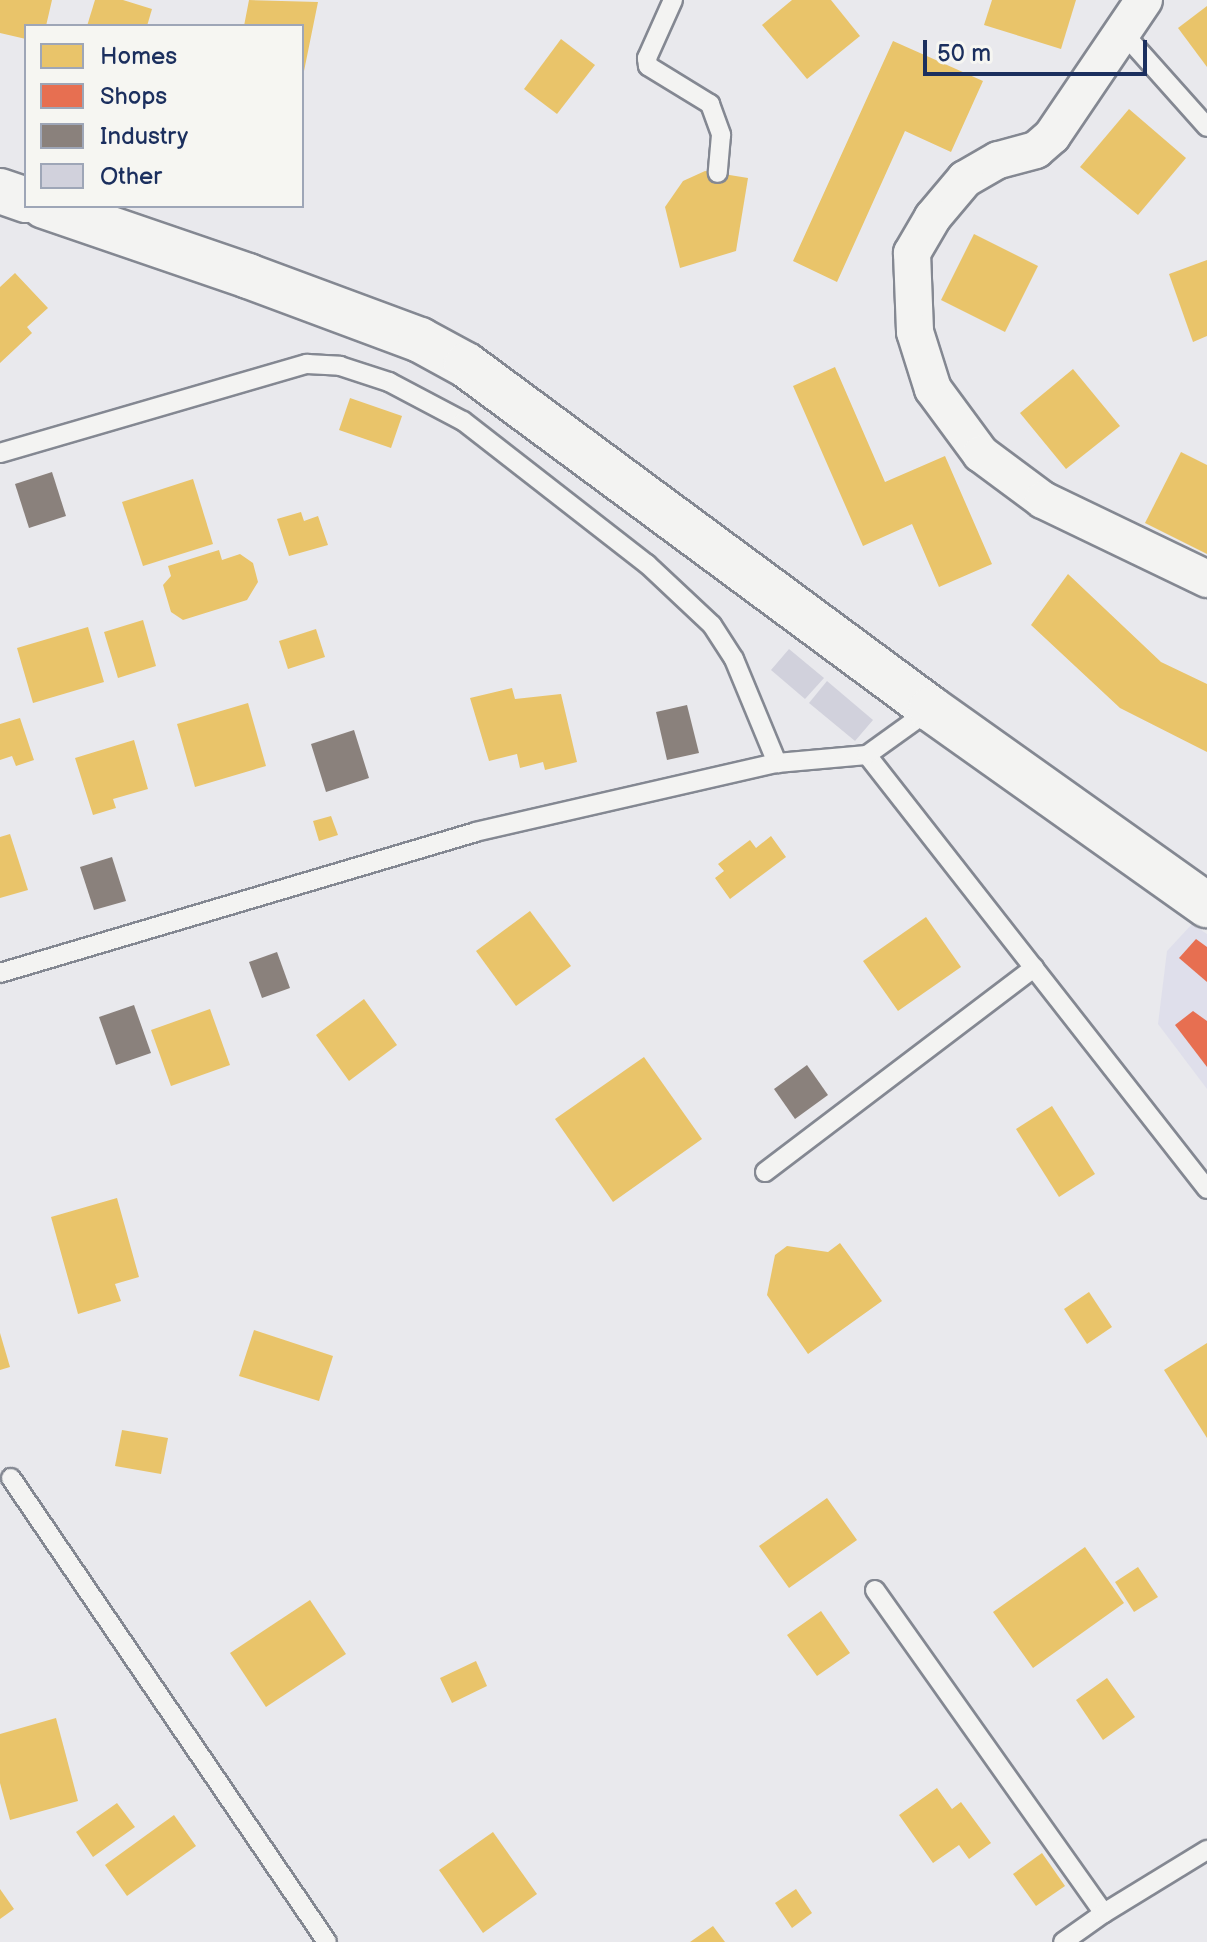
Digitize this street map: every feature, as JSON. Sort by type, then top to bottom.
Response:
[{"type":"street","points":[[1144,0],[1125,35],[1052,136],[1036,150],[998,160],[965,179],[933,217],[912,253],[915,332],[933,389],[981,454],[1043,500],[1207,579]]},
{"type":"street","points":[[0,191],[24,199]]},
{"type":"street","points":[[50,208],[420,340],[466,365],[931,709],[1207,905]]},
{"type":"lane","points":[[673,0],[648,66],[710,104],[721,135],[718,173]]},
{"type":"lane","points":[[1125,35],[1207,127]]},
{"type":"lane","points":[[0,453],[295,366],[340,366],[389,382],[463,421],[647,564],[712,625],[734,659],[777,763]]},
{"type":"lane","points":[[0,973],[475,832],[777,763],[867,755],[931,709]]},
{"type":"lane","points":[[867,755],[1207,1189]]},
{"type":"lane","points":[[765,1172],[1034,968]]},
{"type":"lane","points":[[11,1478],[327,1942]]},
{"type":"lane","points":[[875,1590],[1104,1913]]},
{"type":"lane","points":[[1063,1942],[1207,1850]]},
{"type":"shaded area","points":[[1192,924],[1207,934],[1207,1089],[1158,1024],[1167,951]]},
{"type":"building: Homes","points":[[0,0],[52,0],[46,24],[24,24],[24,39],[0,33]]},
{"type":"building: Homes","points":[[95,0],[123,0],[152,9],[148,24],[88,24]]},
{"type":"building: Homes","points":[[249,0],[318,2],[304,71],[304,24],[244,24]]},
{"type":"building: Homes","points":[[792,0],[831,0],[860,36],[807,79],[762,25]]},
{"type":"building: Homes","points":[[992,0],[1076,0],[1061,49],[984,25]]},
{"type":"building: Homes","points":[[1207,6],[1207,67],[1178,28]]},
{"type":"building: Homes","points":[[561,39],[595,65],[557,114],[524,89]]},
{"type":"building: Homes","points":[[893,41],[983,81],[951,152],[905,131],[837,282],[793,261]]},
{"type":"building: Homes","points":[[1129,109],[1186,158],[1138,215],[1080,167]]},
{"type":"building: Homes","points":[[705,171],[748,178],[736,251],[680,268],[665,207],[683,181]]},
{"type":"building: Homes","points":[[974,234],[1038,266],[1005,332],[941,300]]},
{"type":"building: Homes","points":[[1207,260],[1207,336],[1193,342],[1169,274]]},
{"type":"building: Homes","points":[[15,273],[48,308],[27,327],[32,333],[0,363],[0,287]]},
{"type":"building: Homes","points":[[835,367],[885,482],[945,456],[992,564],[939,587],[912,524],[863,546],[793,386]]},
{"type":"building: Homes","points":[[1073,369],[1120,426],[1066,469],[1020,413]]},
{"type":"building: Homes","points":[[350,398],[402,416],[391,448],[339,430]]},
{"type":"building: Homes","points":[[1181,452],[1207,465],[1207,554],[1145,523]]},
{"type":"building: Homes","points":[[193,479],[213,544],[143,566],[122,502]]},
{"type":"building: Homes","points":[[301,512],[304,521],[318,516],[328,545],[289,556],[277,519]]},
{"type":"building: Homes","points":[[219,550],[222,560],[240,554],[253,563],[258,582],[247,600],[183,620],[171,612],[163,585],[171,576],[168,566]]},
{"type":"building: Homes","points":[[1068,574],[1161,662],[1207,684],[1207,752],[1120,708],[1031,625]]},
{"type":"building: Homes","points":[[143,620],[156,666],[118,678],[104,632]]},
{"type":"building: Homes","points":[[88,627],[104,682],[33,703],[17,648]]},
{"type":"building: Homes","points":[[316,629],[325,657],[288,669],[279,641]]},
{"type":"building: Homes","points":[[512,688],[515,699],[561,694],[577,762],[545,770],[543,762],[520,768],[517,754],[489,761],[470,698]]},
{"type":"building: Homes","points":[[248,703],[266,766],[195,787],[177,724]]},
{"type":"building: Homes","points":[[20,718],[34,760],[16,766],[12,756],[0,760],[0,724]]},
{"type":"building: Homes","points":[[134,740],[148,789],[113,799],[116,808],[93,815],[75,758]]},
{"type":"building: Homes","points":[[331,816],[338,835],[319,841],[313,821]]},
{"type":"building: Homes","points":[[10,834],[28,890],[0,898],[0,837]]},
{"type":"building: Homes","points":[[771,836],[786,857],[730,899],[715,878],[724,871],[718,864],[750,840],[756,848]]},
{"type":"building: Homes","points":[[530,911],[571,966],[516,1006],[476,951]]},
{"type":"building: Homes","points":[[926,917],[961,967],[898,1011],[863,961]]},
{"type":"building: Homes","points":[[364,999],[397,1045],[349,1081],[316,1035]]},
{"type":"building: Homes","points":[[210,1009],[230,1065],[171,1086],[151,1030]]},
{"type":"building: Homes","points":[[644,1057],[702,1139],[613,1202],[555,1119]]},
{"type":"building: Homes","points":[[1052,1106],[1095,1174],[1059,1197],[1016,1129]]},
{"type":"building: Homes","points":[[117,1198],[139,1277],[115,1284],[121,1301],[78,1314],[51,1217]]},
{"type":"building: Homes","points":[[840,1243],[882,1301],[808,1354],[767,1295],[775,1255],[787,1246],[828,1252]]},
{"type":"building: Homes","points":[[1089,1292],[1112,1327],[1087,1344],[1064,1309]]},
{"type":"building: Homes","points":[[254,1330],[333,1356],[319,1401],[239,1376]]},
{"type":"building: Homes","points":[[0,1333],[10,1367],[0,1370]]},
{"type":"building: Homes","points":[[1207,1343],[1207,1438],[1164,1370]]},
{"type":"building: Homes","points":[[122,1430],[168,1438],[161,1474],[115,1466]]},
{"type":"building: Homes","points":[[827,1498],[857,1540],[789,1588],[759,1546]]},
{"type":"building: Homes","points":[[1085,1547],[1124,1603],[1033,1668],[993,1612]]},
{"type":"building: Homes","points":[[1138,1567],[1158,1597],[1134,1612],[1115,1582]]},
{"type":"building: Homes","points":[[310,1600],[346,1654],[266,1707],[230,1653]]},
{"type":"building: Homes","points":[[821,1611],[850,1653],[817,1676],[787,1635]]},
{"type":"building: Homes","points":[[476,1661],[487,1686],[452,1703],[440,1678]]},
{"type":"building: Homes","points":[[1107,1678],[1135,1717],[1103,1740],[1076,1700]]},
{"type":"building: Homes","points":[[56,1718],[78,1801],[10,1820],[0,1783],[0,1734]]},
{"type":"building: Homes","points":[[937,1788],[952,1809],[961,1802],[991,1843],[969,1859],[959,1845],[933,1863],[899,1815]]},
{"type":"building: Homes","points":[[117,1803],[135,1827],[93,1857],[76,1832]]},
{"type":"building: Homes","points":[[174,1815],[196,1846],[127,1896],[105,1865]]},
{"type":"building: Homes","points":[[493,1832],[537,1894],[483,1933],[439,1870]]},
{"type":"building: Homes","points":[[1042,1853],[1065,1886],[1036,1906],[1013,1874]]},
{"type":"building: Homes","points":[[0,1889],[14,1909],[0,1919]]},
{"type":"building: Homes","points":[[796,1889],[812,1913],[792,1928],[775,1903]]},
{"type":"building: Homes","points":[[713,1926],[725,1942],[690,1942]]},
{"type":"building: Shops","points":[[1196,939],[1207,947],[1207,982],[1179,958]]},
{"type":"building: Shops","points":[[1193,1011],[1207,1021],[1207,1067],[1175,1025]]},
{"type":"building: Industry","points":[[52,472],[66,516],[29,528],[15,484]]},
{"type":"building: Industry","points":[[687,705],[699,753],[667,760],[656,712]]},
{"type":"building: Industry","points":[[354,730],[369,778],[326,792],[311,744]]},
{"type":"building: Industry","points":[[112,857],[126,901],[94,910],[80,867]]},
{"type":"building: Industry","points":[[277,952],[290,988],[262,998],[249,962]]},
{"type":"building: Industry","points":[[134,1005],[151,1053],[116,1065],[99,1017]]},
{"type":"building: Industry","points":[[807,1065],[828,1095],[795,1119],[774,1089]]},
{"type":"building: Other","points":[[789,649],[824,678],[805,699],[771,670]]},
{"type":"building: Other","points":[[827,681],[873,720],[855,741],[809,703]]}]
